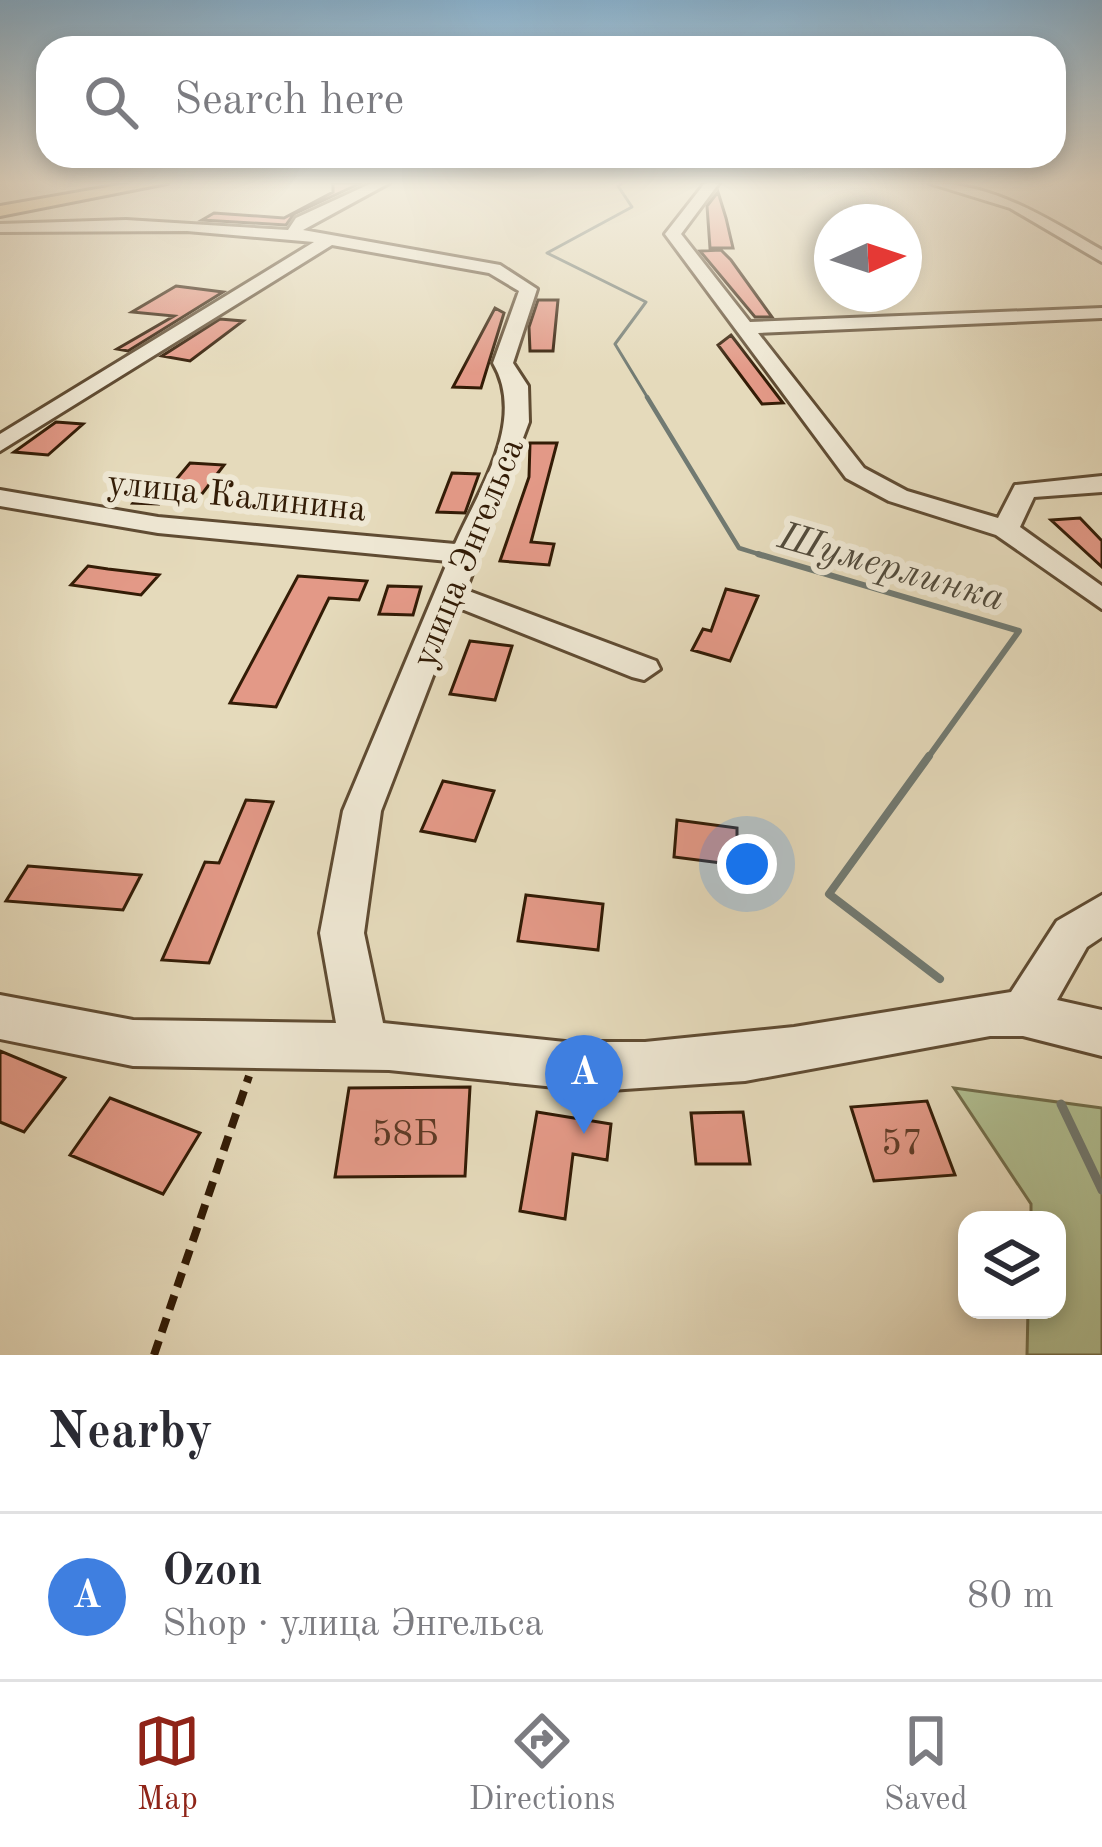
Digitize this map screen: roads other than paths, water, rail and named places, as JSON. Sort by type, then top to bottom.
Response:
[{"type":"street","points":[[0,444],[319,246]]},
{"type":"street","name":"улица Энгельса","points":[[358,246],[494,269],[528,289],[503,363],[517,386],[518,422],[362,811],[342,933],[364,1046]]},
{"type":"street","points":[[682,246],[855,473],[898,496],[1006,529],[1102,600]]},
{"type":"street","points":[[744,328],[1102,313]]},
{"type":"street","points":[[1006,529],[1024,490],[1102,484]]},
{"type":"street","name":"улица Калинина","points":[[0,498],[158,525],[466,554]]},
{"type":"street","points":[[451,593],[644,669]]},
{"type":"street","points":[[1023,1014],[1072,934],[1102,913]]},
{"type":"street","points":[[0,1017],[110,1043],[258,1050],[364,1046],[594,1067],[782,1055],[990,1014],[1023,1014],[1102,1034]]},
{"type":"waterway","name":"Шумерлинка","points":[[560,246],[547,253],[646,302],[615,344],[649,400]]},
{"type":"waterway","name":"Шумерлинка","points":[[647,397],[739,548],[765,556]]},
{"type":"waterway","name":"Шумерлинка","points":[[758,554],[765,556]]},
{"type":"waterway","name":"Шумерлинка","points":[[765,556],[1019,631],[927,759]]},
{"type":"waterway","name":"Шумерлинка","points":[[929,756],[829,894],[940,979]]},
{"type":"waterway","name":"Шумерлинка","points":[[1061,1104],[1102,1190]]},
{"type":"place","name":"Ozon","points":[[584,1134]]}]
